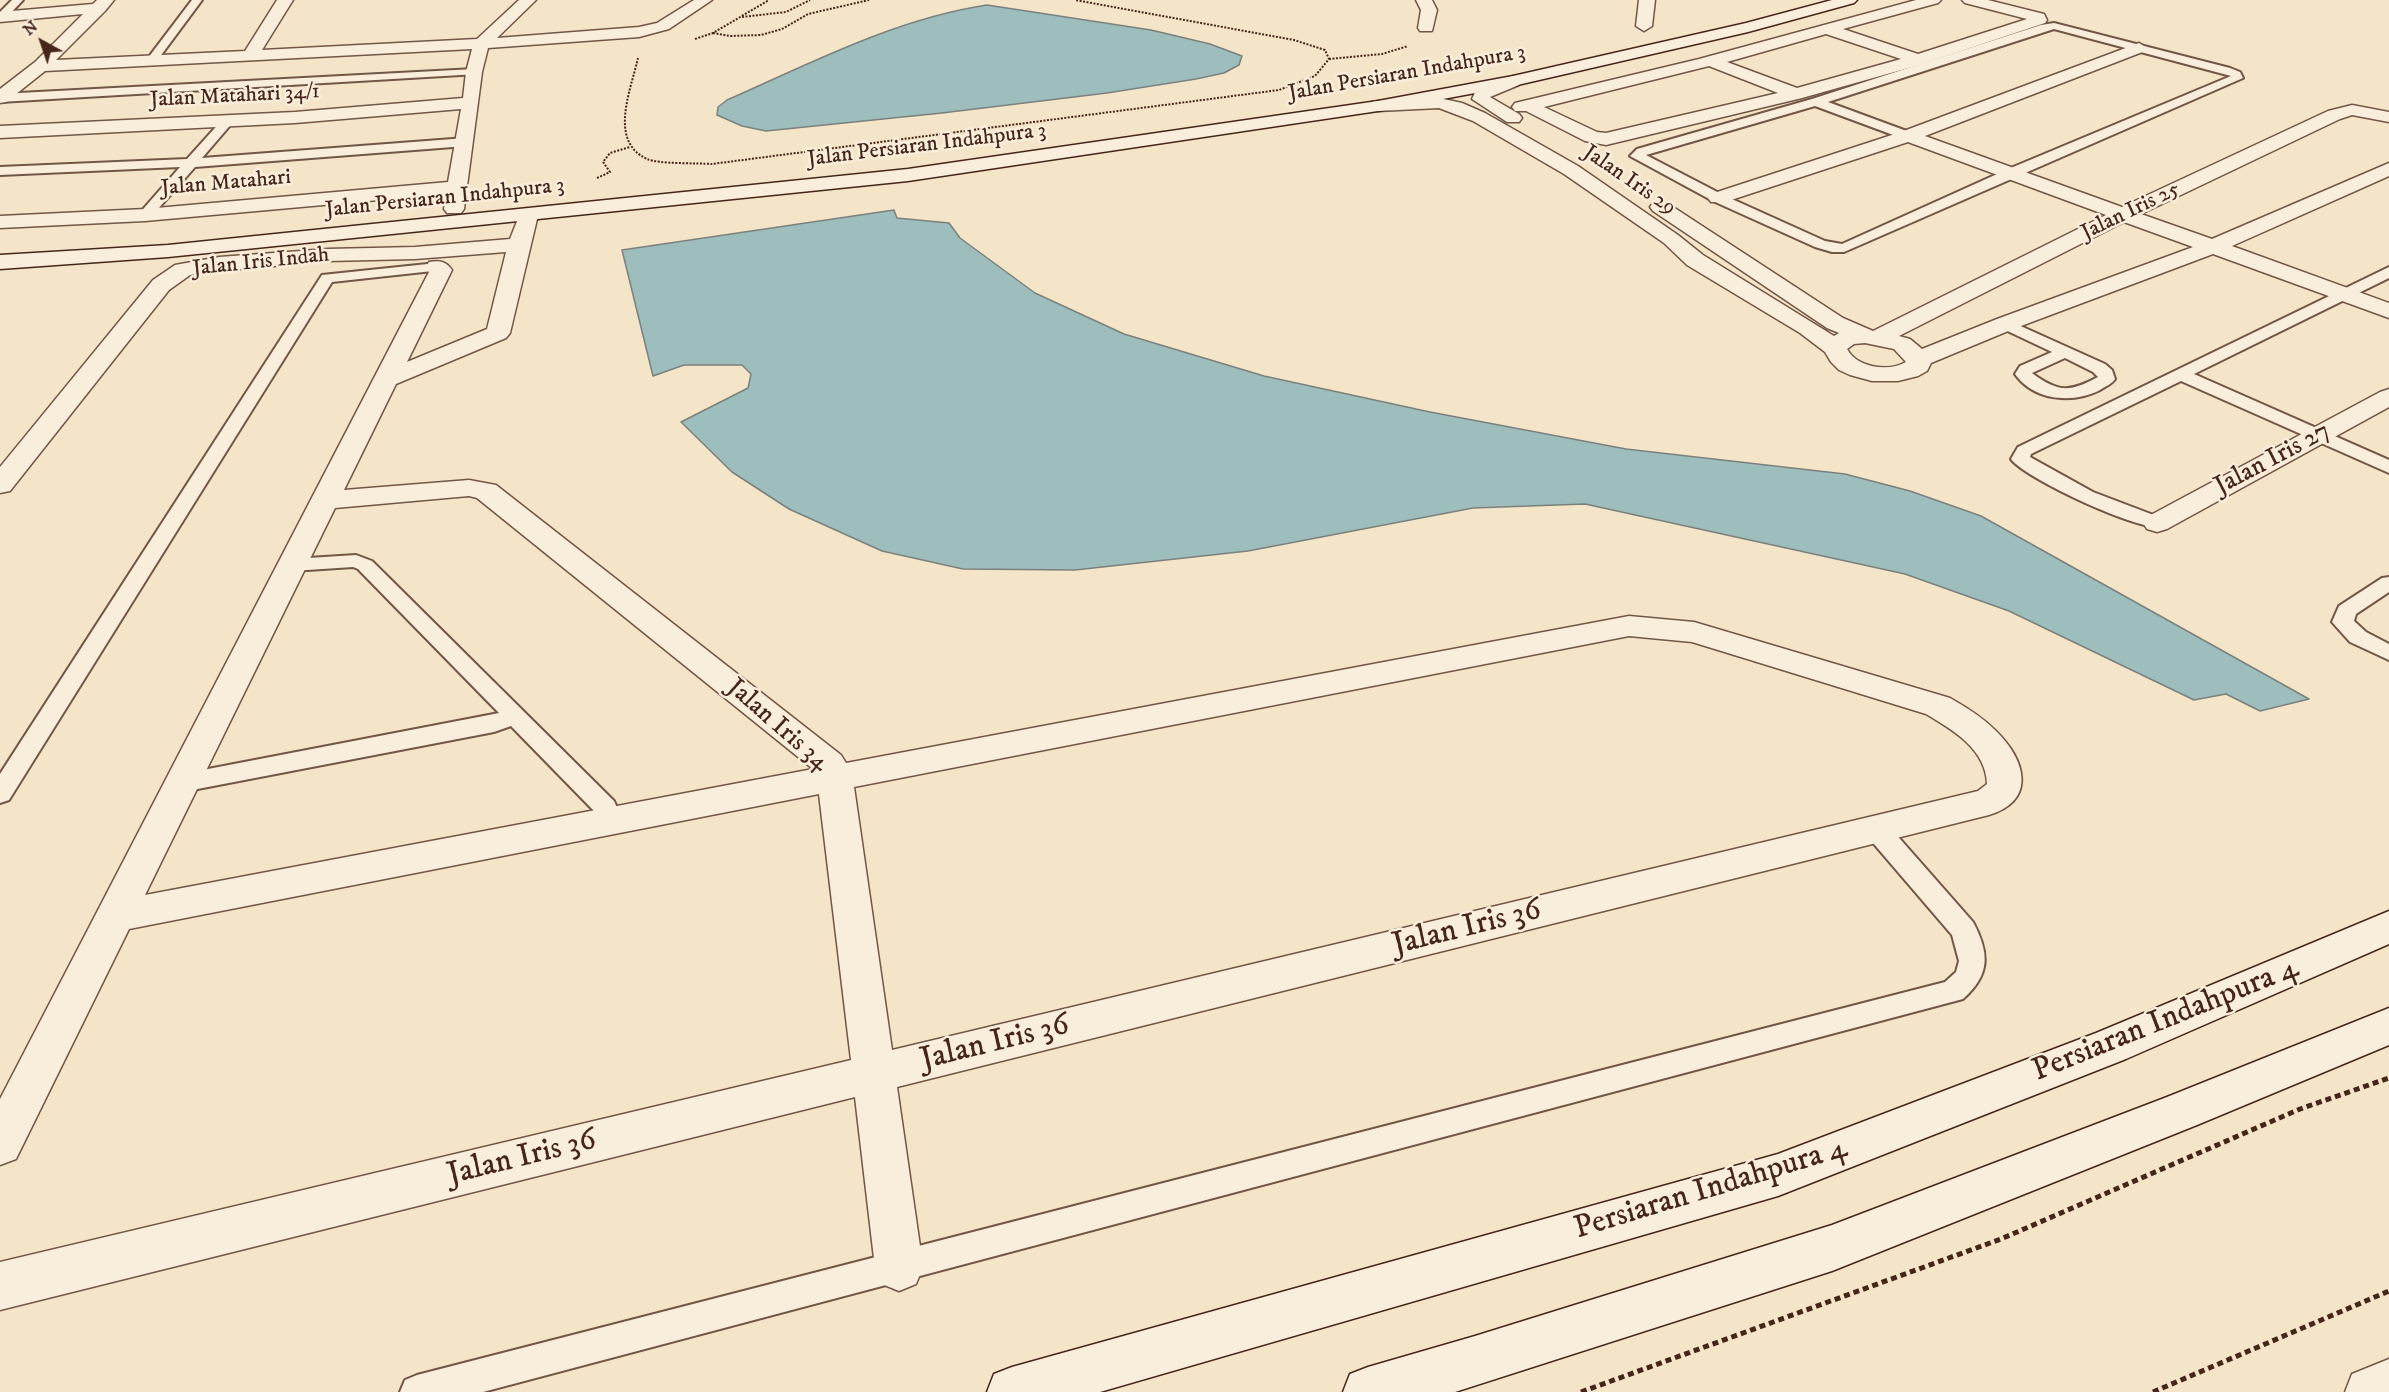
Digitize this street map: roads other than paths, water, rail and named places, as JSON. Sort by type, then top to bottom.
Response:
[{"type":"street","points":[[251,55],[285,0]]},
{"type":"street","points":[[454,209],[466,142],[474,72],[481,44],[528,0]]},
{"type":"street","points":[[41,66],[481,44],[639,32],[663,26],[704,0]]},
{"type":"street","points":[[1424,0],[1429,10],[1426,28]]},
{"type":"street","points":[[1644,26],[1647,0]]},
{"type":"street","name":"Jalan Persiaran Indahpura 3","points":[[0,246],[180,235],[907,163],[1449,82],[1603,52],[1811,0]]},
{"type":"street","name":"Jalan Persiaran Indahpura 3","points":[[0,262],[168,251],[908,175],[1378,106],[1513,81],[1748,27],[1849,0]]},
{"type":"street","points":[[1479,117],[1710,61],[1933,0]]},
{"type":"street","points":[[1529,106],[1602,140],[1796,94],[1917,60],[2039,20],[2039,17],[1970,0]]},
{"type":"street","points":[[0,18],[103,4]]},
{"type":"street","points":[[0,98],[41,66],[103,4]]},
{"type":"street","points":[[1826,29],[1917,60]]},
{"type":"street","points":[[1718,198],[1908,136],[2139,48]]},
{"type":"street","points":[[1710,61],[1796,94]]},
{"type":"street","name":"Jalan Iris 29","points":[[1513,81],[1482,94],[1481,99],[1624,183]]},
{"type":"street","name":"Jalan Matahari 34/1","points":[[0,132],[377,113],[471,103]]},
{"type":"street","name":"Jalan Iris 29","points":[[1378,106],[1439,103],[1456,107],[1479,117],[1571,170],[1671,239],[1695,260],[1750,296],[1808,328],[1835,348],[1843,360],[1864,371],[1878,374],[1897,375],[1912,371],[1918,366],[1919,359],[1902,344],[1835,323],[1643,196]]},
{"type":"street","name":"Jalan Iris 25","points":[[1835,348],[1839,341],[1850,337],[1872,336],[1954,301],[2124,214],[2342,112],[2367,111],[2389,117]]},
{"type":"street","points":[[1908,136],[2389,310]]},
{"type":"street","points":[[1919,359],[2005,324],[2213,247],[2389,169]]},
{"type":"street","name":"Jalan Matahari","points":[[0,222],[145,215],[457,187]]},
{"type":"street","points":[[385,380],[498,333],[528,215]]},
{"type":"street","name":"Jalan Iris Indah","points":[[0,485],[161,285],[172,275],[183,270],[219,264],[328,255],[415,253],[519,245]]},
{"type":"street","points":[[0,1144],[441,270],[437,267]]},
{"type":"street","points":[[1954,301],[2005,324]]},
{"type":"street","name":"Jalan Iris 27","points":[[2157,523],[2389,397]]},
{"type":"street","name":"Jalan Iris 34","points":[[325,500],[469,488],[486,491],[829,764],[835,778],[899,1268]]},
{"type":"street","name":"Jalan Iris 36","points":[[0,1286],[1989,802],[2005,789],[2006,778],[1998,756],[1972,729],[1938,706],[1694,632],[1640,625],[835,778]]},
{"type":"street","points":[[115,916],[835,778]]},
{"type":"street","name":"Persiaran Indahpura 4","points":[[1012,1392],[1778,1175],[2111,1046],[2389,927]]},
{"type":"street","points":[[1368,1392],[1475,1361],[1832,1248],[2171,1115],[2389,1026]]},
{"type":"street","points":[[2370,1392],[2389,1384]]},
{"type":"lane","points":[[0,18],[18,0]]},
{"type":"lane","points":[[152,60],[196,0]]},
{"type":"lane","points":[[2045,27],[2067,28],[2226,70],[2236,74],[2237,78],[2011,173],[1844,248],[1833,248],[1820,244],[1718,198],[1637,156],[1642,152],[1816,102],[2045,27]]},
{"type":"lane","points":[[0,98],[474,72]]},
{"type":"lane","points":[[1816,102],[1908,136]]},
{"type":"lane","points":[[145,215],[227,122]]},
{"type":"lane","points":[[0,171],[191,163],[466,142]]},
{"type":"lane","points":[[0,794],[327,278],[437,267]]},
{"type":"lane","points":[[2157,523],[2122,512],[2039,471],[2020,459],[2024,451],[2389,272]]},
{"type":"lane","points":[[2005,324],[2066,352]]},
{"type":"lane","points":[[2180,374],[2389,467]]},
{"type":"lane","points":[[292,565],[356,561],[364,565],[605,807],[611,821]]},
{"type":"lane","points":[[2389,583],[2346,611],[2343,622],[2358,637],[2389,653]]},
{"type":"lane","points":[[182,783],[494,724],[514,716]]},
{"type":"lane","points":[[417,1392],[1953,991],[1967,979],[1973,961],[1964,930],[1876,830]]},
{"type":"water","points":[[987,5],[1151,30],[1210,44],[1242,56],[1239,65],[1224,73],[1196,79],[1107,93],[942,113],[766,131],[742,126],[717,115],[718,107],[727,100],[822,57],[886,31]]},
{"type":"water","points":[[894,210],[897,218],[949,223],[960,238],[1035,293],[1124,334],[1264,376],[1430,412],[1626,449],[1845,474],[1910,491],[1981,516],[2309,699],[2260,711],[2226,694],[2194,700],[2009,611],[1905,574],[1585,504],[1473,508],[1248,551],[1075,570],[963,569],[882,551],[789,509],[732,472],[681,422],[748,388],[751,374],[742,365],[684,365],[653,376],[622,250]]}]
